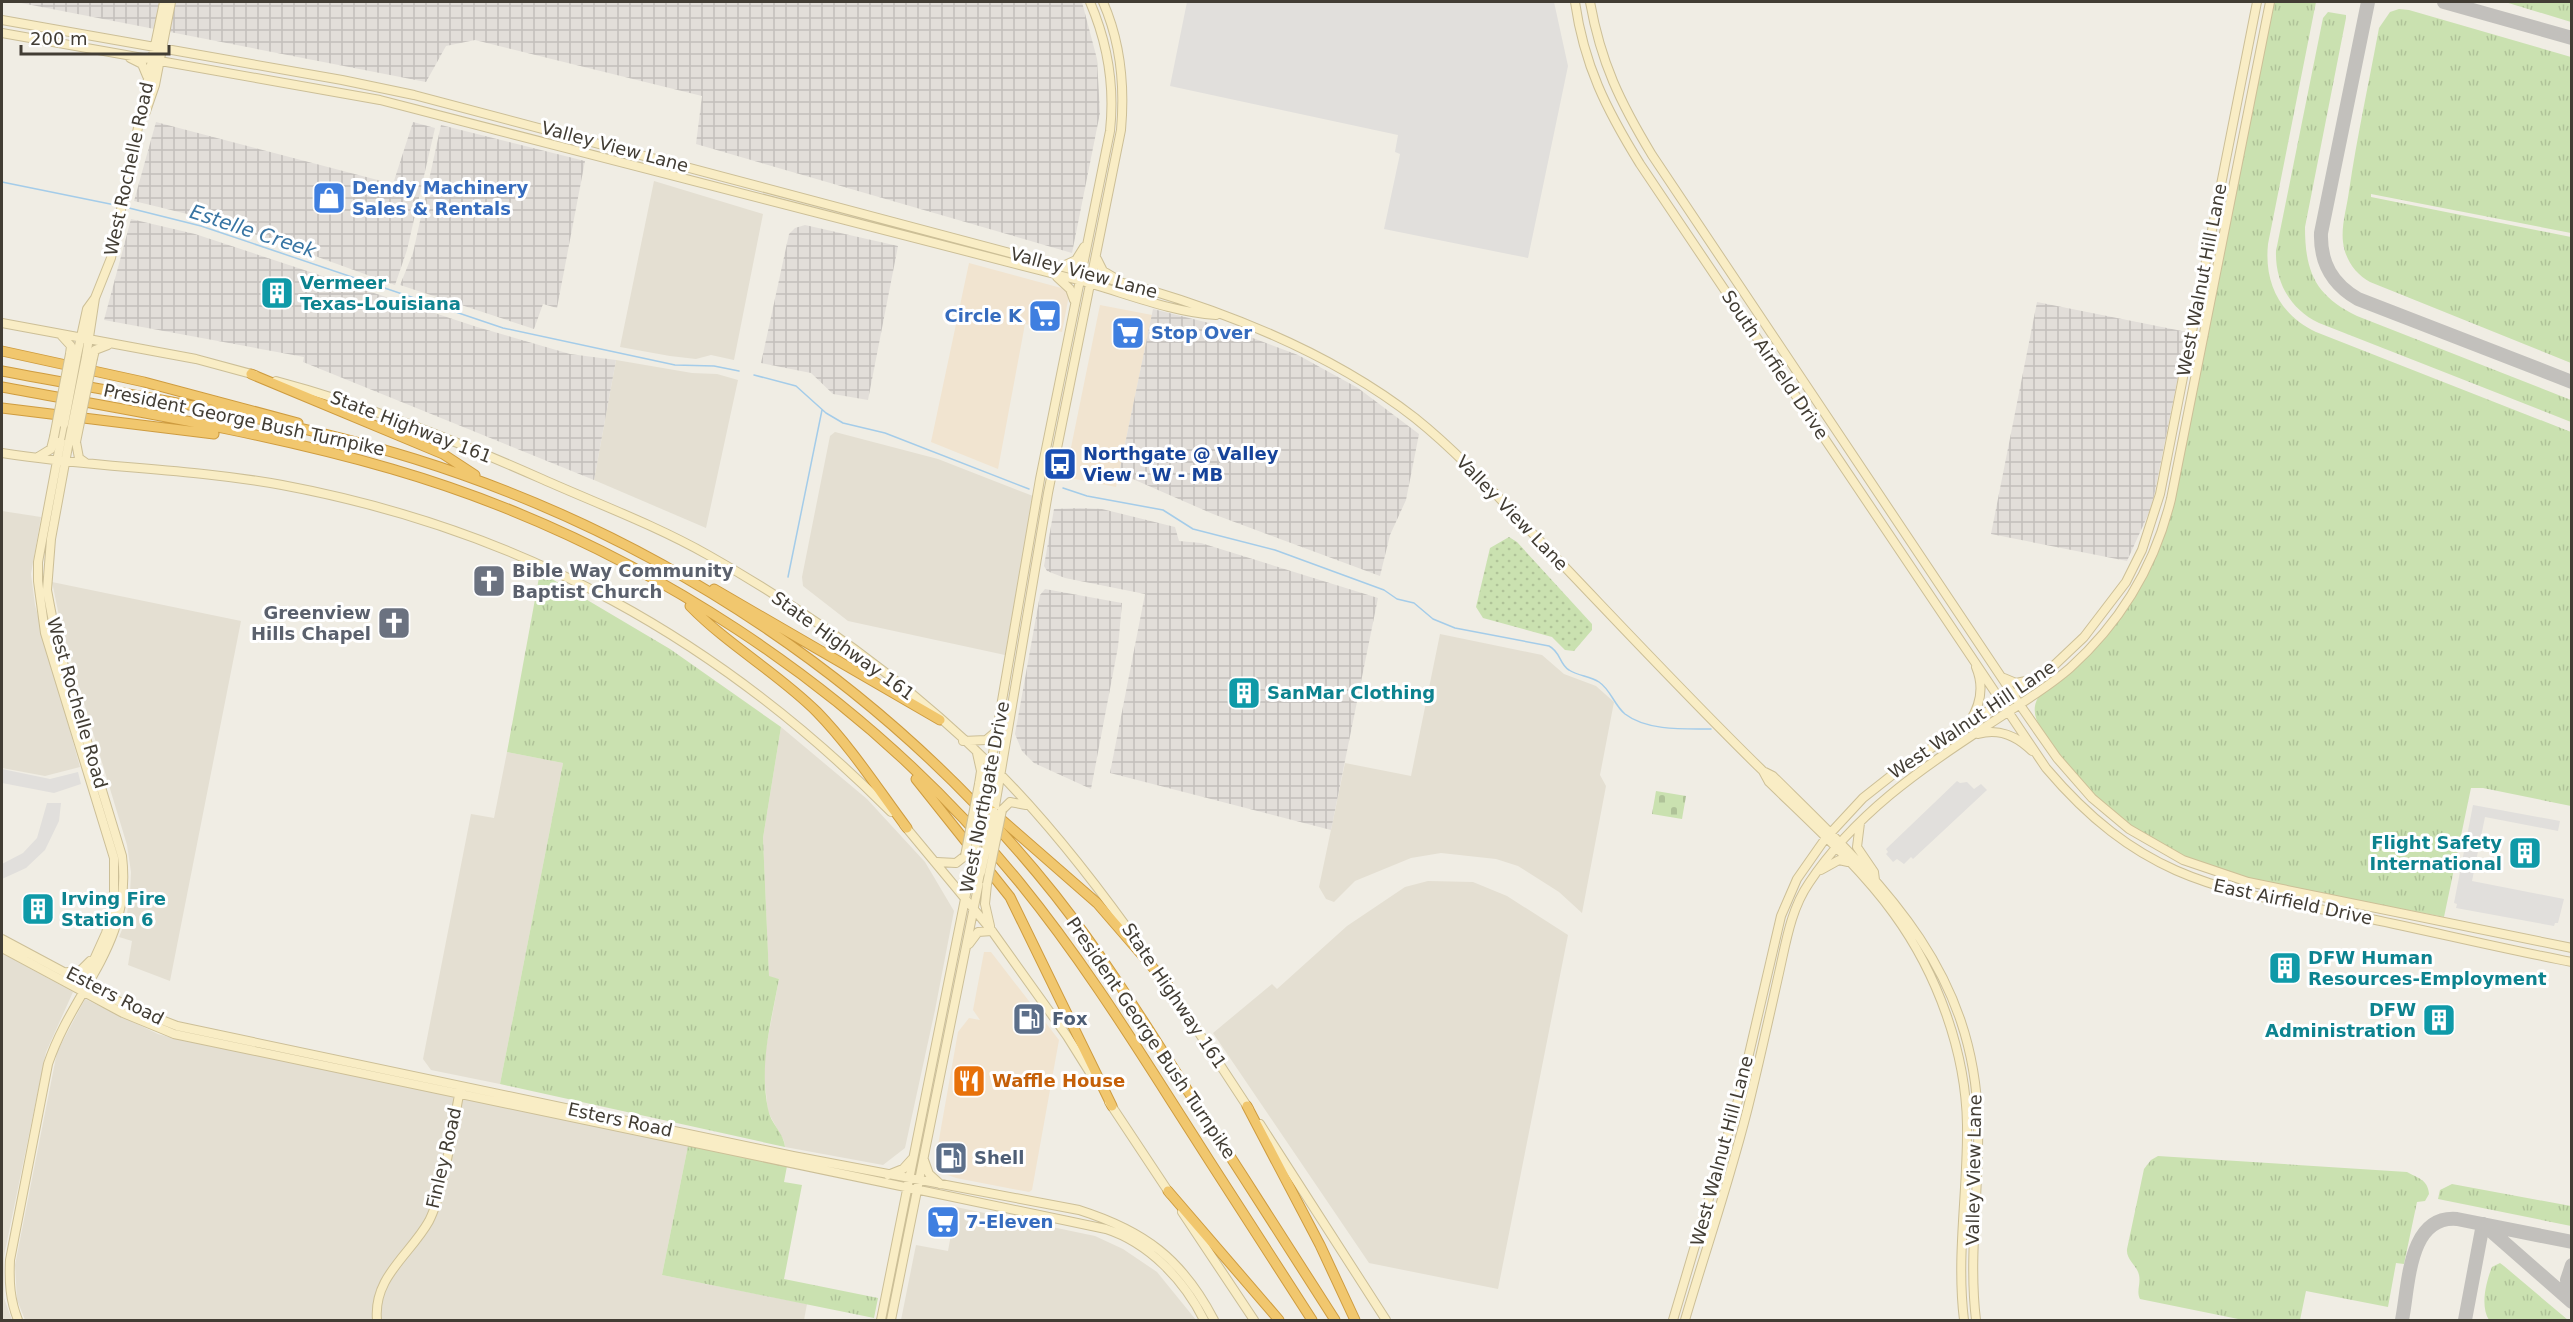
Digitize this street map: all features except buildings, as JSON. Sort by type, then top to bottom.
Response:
[{"type":"highway","points":[[2,351],[64,367],[144,382],[290,421],[342,438]]},
{"type":"highway","name":"President George Bush Turnpike","points":[[2,371],[342,438],[488,483],[590,527],[678,573],[752,618],[801,653],[884,719],[939,769],[1008,840],[1055,895],[1098,952],[1335,1320]]},
{"type":"highway","points":[[251,374],[443,454],[488,483]]},
{"type":"highway","name":"President George Bush Turnpike","points":[[2,387],[253,436],[392,469],[467,495],[596,550],[680,596],[791,669],[847,712],[898,757],[956,812],[1005,866],[1078,959],[1312,1320]]},
{"type":"highway","points":[[2,408],[138,423],[201,433],[253,436]]},
{"type":"highway","points":[[678,573],[731,597],[940,720]]},
{"type":"highway","points":[[680,596],[710,627],[816,712],[844,743],[907,828]]},
{"type":"highway","points":[[898,757],[1010,897],[1112,1106]]},
{"type":"highway","points":[[939,769],[978,799],[1096,903],[1168,985]]},
{"type":"highway","points":[[1247,1106],[1320,1245],[1355,1320]]},
{"type":"highway","points":[[1168,1191],[1279,1320]]},
{"type":"main road","name":"West Rochelle Road","points":[[136,138],[155,85],[156,58],[164,2]]},
{"type":"main road","name":"West Rochelle Road","points":[[158,48],[171,2]]},
{"type":"main road","name":"West Northgate Drive","points":[[881,1320],[992,766],[1051,425],[1110,131],[1112,107],[1105,43],[1090,2]]},
{"type":"main road","name":"West Northgate Drive","points":[[891,1320],[1001,776],[1061,427],[1097,255],[1123,108],[1122,74],[1116,39],[1103,2]]},
{"type":"main road","name":"South Airfield Drive","points":[[1575,2],[1581,35],[1596,86],[1608,112],[1663,199],[2010,711]]},
{"type":"main road","name":"South Airfield Drive","points":[[1590,2],[1600,50],[1621,104],[2020,705]]},
{"type":"main road","name":"West Walnut Hill Lane","points":[[1673,1320],[1729,1137],[1781,916],[1788,896],[1814,854],[1863,798],[1883,781],[2046,673],[2085,637],[2126,582],[2142,550],[2160,494],[2257,2]]},
{"type":"main road","name":"West Walnut Hill Lane","points":[[1685,1320],[1738,1140],[1789,932],[1800,898],[1811,879],[1838,846],[1888,795],[1965,740],[2020,705],[2068,669],[2098,640],[2137,587],[2153,555],[2167,516],[2270,2]]},
{"type":"main road","name":"Valley View Lane","points":[[2,20],[414,95],[1060,266],[1080,276]]},
{"type":"main road","points":[[11,34],[13,22]]},
{"type":"main road","name":"Valley View Lane","points":[[2,33],[156,58],[411,107],[1054,274],[1124,283],[1204,306],[1218,315],[1266,333],[1338,367],[1416,419],[1476,474],[1763,771],[1769,782],[1825,840],[1838,846],[1876,881],[1906,917],[1941,970],[1965,1037],[1974,1074],[1978,1120],[1972,1268],[1976,1320]]},
{"type":"main road","points":[[2250,40],[2261,43]]},
{"type":"main road","points":[[106,50],[142,64],[147,80]]},
{"type":"main road","name":"West Rochelle Road","points":[[81,356],[89,340],[95,298],[111,258],[147,80],[156,58]]},
{"type":"main road","points":[[155,85],[165,68],[177,62]]},
{"type":"main road","points":[[411,107],[414,95]]},
{"type":"main road","points":[[1112,107],[1123,108]]},
{"type":"main road","points":[[582,151],[585,140]]},
{"type":"main road","points":[[1663,199],[1676,190]]},
{"type":"main road","points":[[1060,266],[1076,260],[1088,240]]},
{"type":"main road","points":[[1097,255],[1103,271],[1124,283]]},
{"type":"main road","points":[[1054,274],[1070,289],[1074,303]]},
{"type":"main road","name":"Valley View Lane","points":[[1092,279],[1108,290],[1201,314],[1218,315]]},
{"type":"main road","points":[[1082,322],[1093,297],[1108,290]]},
{"type":"main road","name":"West Rochelle Road","points":[[87,982],[114,906],[114,858],[45,633],[38,581],[41,546],[57,460],[65,440],[81,356],[80,339],[87,309],[95,298]]},
{"type":"main road","name":"State Highway 161","points":[[2,323],[196,359],[306,389],[405,423],[480,452],[675,538],[775,595],[829,631],[882,670],[992,766],[1030,807],[1115,910],[1168,985],[1386,1320]]},
{"type":"main road","points":[[60,335],[81,356]]},
{"type":"main road","points":[[81,356],[110,344]]},
{"type":"main road","points":[[38,457],[65,440],[81,356]]},
{"type":"main road","points":[[2183,375],[2195,378]]},
{"type":"main road","points":[[1051,425],[1061,427]]},
{"type":"main road","name":"West Rochelle Road","points":[[18,1320],[8,1283],[16,1228],[48,1064],[57,1040],[118,924],[124,873],[114,828],[57,644],[48,599],[48,564],[66,462],[65,440]]},
{"type":"main road","points":[[65,440],[76,451],[79,458],[88,464]]},
{"type":"main road","points":[[2,453],[66,462],[251,480],[330,495],[459,532],[550,568],[648,618],[758,692],[850,771],[907,828],[966,898],[1067,1036],[1254,1320]]},
{"type":"main road","points":[[2142,550],[2153,555]]},
{"type":"main road","points":[[1967,725],[1976,710],[1981,693],[1979,675],[1973,657]]},
{"type":"main road","points":[[2004,678],[2016,683],[2026,682],[2046,673]]},
{"type":"main road","points":[[2031,721],[2032,701],[2037,692]]},
{"type":"main road","name":"East Airfield Drive","points":[[2020,705],[2057,758],[2110,814],[2147,841],[2214,872],[2571,948]]},
{"type":"main road","name":"East Airfield Drive","points":[[2010,711],[2046,768],[2078,804],[2113,834],[2154,861],[2214,886],[2571,962]]},
{"type":"main road","points":[[963,741],[986,740],[998,730]]},
{"type":"main road","points":[[1965,740],[1988,732],[2010,735],[2024,743],[2046,768]]},
{"type":"main road","points":[[935,861],[947,865],[956,863],[965,856],[981,771],[977,753]]},
{"type":"main road","name":"Valley View Lane","points":[[1763,771],[1773,776],[1832,833],[1848,862],[1892,910],[1914,945],[1948,1019],[1957,1051],[1967,1122],[1962,1292],[1964,1320]]},
{"type":"main road","points":[[2078,804],[2088,793]]},
{"type":"main road","points":[[992,931],[985,904],[1002,810],[1010,802],[1020,802],[1030,807]]},
{"type":"main road","points":[[1861,821],[1857,847],[1874,872],[1876,881]]},
{"type":"main road","points":[[1813,826],[1816,842],[1814,854]]},
{"type":"main road","points":[[1811,879],[1833,862],[1848,862]]},
{"type":"main road","points":[[966,950],[978,932],[992,931]]},
{"type":"main road","name":"Esters Road","points":[[2,939],[20,953],[82,991],[139,1020],[174,1034],[887,1175],[908,1184]]},
{"type":"main road","name":"Esters Road","points":[[2,948],[65,971],[131,1008],[177,1026],[460,1090],[918,1186],[1106,1229],[1145,1243],[1183,1288],[1204,1320]]},
{"type":"main road","points":[[65,971],[79,972],[98,950]]},
{"type":"main road","name":"Finley Road","points":[[377,1320],[376,1307],[381,1288],[424,1228],[435,1205],[460,1090]]},
{"type":"main road","points":[[926,1092],[935,1094]]},
{"type":"main road","points":[[1729,1137],[1738,1140]]},
{"type":"main road","points":[[887,1175],[903,1169],[913,1158]]},
{"type":"main road","points":[[923,1158],[932,1178],[944,1186]]},
{"type":"main road","name":"Esters Road","points":[[918,1186],[944,1186],[1079,1210],[1116,1222],[1179,1269],[1204,1300],[1214,1320]]},
{"type":"main road","points":[[1702,1224],[1713,1228]]},
{"type":"main road","points":[[886,1292],[897,1292]]},
{"type":"shaded area","points":[[16,2],[1082,2],[1097,59],[1100,113],[1072,253],[696,144],[702,96],[475,40],[446,46],[426,82]]},
{"type":"shaded area","points":[[1187,2],[1554,2],[1568,66],[1528,258],[1384,229],[1400,154],[1395,152],[1398,135],[1170,86]]},
{"type":"shaded area","points":[[156,122],[393,184],[413,122],[435,128],[407,250],[395,285],[224,223],[134,201]]},
{"type":"shaded area","points":[[441,125],[585,161],[557,308],[543,304],[534,329],[400,285],[413,253]]},
{"type":"shaded area","points":[[654,181],[763,214],[734,360],[711,355],[696,359],[620,347]]},
{"type":"shaded area","points":[[131,219],[195,234],[477,327],[570,354],[616,360],[594,480],[303,362],[304,357],[104,320]]},
{"type":"shaded area","points":[[805,225],[898,246],[868,400],[833,394],[811,373],[761,363],[789,234],[795,228]]},
{"type":"shaded area","points":[[969,263],[1065,289],[1069,295],[1062,332],[1025,324],[998,469],[931,442]]},
{"type":"shaded area","points":[[2037,302],[2187,332],[2152,506],[2127,561],[1991,534]]},
{"type":"shaded area","points":[[1100,305],[1152,315],[1116,487],[1065,477]]},
{"type":"shaded area","points":[[1153,309],[1221,326],[1298,355],[1358,388],[1419,434],[1406,500],[1390,535],[1380,576],[1213,514],[1119,473]]},
{"type":"shaded area","points":[[616,360],[692,373],[717,374],[738,380],[706,528],[594,480]]},
{"type":"shaded area","points":[[835,432],[938,459],[1033,496],[1005,655],[848,621],[803,586],[802,577],[830,436]]},
{"type":"shaded area","points":[[1054,509],[1102,509],[1175,527],[1179,541],[1201,543],[1378,598],[1331,830],[1110,773],[1145,594],[1065,578],[1047,571],[1044,566]]},
{"type":"shaded area","points":[[2,511],[41,517],[31,574],[35,605],[80,767],[45,776],[2,768]]},
{"type":"shaded area","points":[[52,582],[241,621],[170,981],[128,965],[132,941],[119,937],[126,920],[130,894],[131,872],[127,845],[62,630]]},
{"type":"shaded area","points":[[1045,589],[1122,603],[1118,647],[1091,789],[1034,763],[1022,751],[1015,734],[1040,595]]},
{"type":"shaded area","points":[[1440,634],[1542,655],[1564,674],[1596,686],[1614,702],[1600,775],[1606,786],[1582,913],[1559,892],[1518,866],[1496,859],[1441,853],[1411,858],[1355,881],[1334,902],[1326,899],[1319,887],[1345,763],[1411,776]]},
{"type":"shaded area","points":[[781,727],[867,799],[925,862],[954,911],[905,1148],[883,1165],[785,1147],[768,1112],[763,1064],[779,979],[769,977],[763,838]]},
{"type":"shaded area","points":[[507,752],[563,763],[500,1084],[431,1070],[423,1059],[471,814],[494,818]]},
{"type":"shaded area","points":[[2,769],[50,779],[78,772],[81,784],[54,793],[2,783]]},
{"type":"shaded area","points":[[1957,781],[1967,782],[1974,789],[1981,784],[1987,790],[1913,859],[1911,857],[1904,864],[1897,859],[1893,862],[1886,854],[1888,852],[1886,849]]},
{"type":"shaded area","points":[[47,803],[61,803],[59,821],[45,850],[26,868],[2,879],[2,864],[23,853],[37,838]]},
{"type":"shaded area","points":[[2473,805],[2560,821],[2558,831],[2485,817],[2472,881],[2564,899],[2558,923],[2554,926],[2456,908],[2457,904],[2454,903]]},
{"type":"shaded area","points":[[1428,881],[1473,882],[1507,896],[1568,935],[1498,1289],[1369,1263],[1213,1033],[1272,984],[1277,989],[1347,926],[1405,887]]},
{"type":"shaded area","points":[[984,952],[991,952],[1059,1040],[1032,1190],[1029,1192],[956,1178],[945,1174],[935,1162],[958,1032],[969,1018],[980,1020],[973,1010]]},
{"type":"shaded area","points":[[2,953],[73,992],[46,1052],[4,1256],[4,1298],[12,1320],[2,1320]]},
{"type":"shaded area","points":[[85,999],[158,1034],[169,1037],[688,1146],[662,1275],[807,1304],[804,1320],[25,1320],[17,1300],[15,1265],[57,1052]]},
{"type":"shaded area","points":[[956,1207],[1095,1236],[1123,1249],[1157,1272],[1196,1320],[901,1320],[916,1245],[948,1251]]},
{"type":"green space","points":[[2272,2],[2316,2],[2268,244],[2267,258],[2272,284],[2284,307],[2303,325],[2316,332],[2571,432],[2571,806],[2483,788],[2471,788],[2444,917],[2238,876],[2202,865],[2171,850],[2113,812],[2080,781],[2065,764],[2040,726],[2035,714],[2037,700],[2041,693],[2104,638],[2164,533]]},
{"type":"green space","points":[[2505,2],[2571,2],[2571,22]]},
{"type":"green space","points":[[2399,9],[2571,57],[2571,233],[2371,194],[2371,197],[2571,237],[2571,363],[2370,282],[2355,270],[2348,260],[2343,242],[2343,223],[2379,28],[2390,12]]},
{"type":"green space","points":[[2328,12],[2346,15],[2346,18],[2305,227],[2307,258],[2316,281],[2332,300],[2357,316],[2571,400],[2571,422],[2319,323],[2300,310],[2286,293],[2278,273],[2276,251],[2323,18]]},
{"type":"green space","points":[[1509,537],[1517,542],[1592,624],[1592,630],[1574,651],[1565,650],[1552,637],[1483,618],[1476,607],[1490,548]]},
{"type":"green space","points":[[540,572],[670,649],[781,727],[763,838],[769,976],[779,979],[767,1044],[765,1076],[769,1114],[785,1147],[500,1084],[563,763],[507,752]]},
{"type":"green space","points":[[1656,791],[1686,796],[1682,819],[1652,814]]},
{"type":"green space","points":[[688,1146],[787,1166],[784,1182],[802,1185],[784,1279],[878,1298],[874,1318],[662,1275]]},
{"type":"green space","points":[[2158,1156],[2407,1172],[2421,1180],[2427,1185],[2429,1194],[2425,1201],[2417,1202],[2404,1264],[2396,1263],[2388,1307],[2306,1291],[2300,1320],[2243,1320],[2140,1299],[2139,1275],[2128,1256],[2127,1249],[2144,1169],[2151,1160]]},
{"type":"green space","points":[[2452,1184],[2571,1206],[2571,1226],[2438,1199],[2440,1190]]},
{"type":"green space","points":[[2500,1263],[2568,1320],[2489,1320],[2484,1301],[2486,1287],[2492,1267]]},
{"type":"waterway","name":"Estelle Creek","points":[[2,182],[120,206]]},
{"type":"waterway","name":"Estelle Creek","points":[[125,207],[201,226],[503,328],[675,365],[714,366],[739,371]]},
{"type":"waterway","points":[[754,375],[796,386],[826,413],[843,423],[885,433],[1029,489]]},
{"type":"waterway","points":[[788,577],[822,410]]},
{"type":"waterway","points":[[1063,488],[1087,496],[1163,510],[1193,529],[1275,550],[1384,590],[1397,599],[1414,603],[1433,619],[1455,628],[1549,646],[1556,651],[1563,665],[1569,670],[1603,685],[1621,710],[1634,720],[1666,728],[1711,729]]},
{"type":"taxiway","points":[[2368,2],[2321,233],[2323,254],[2329,272],[2341,287],[2358,299],[2572,382]]},
{"type":"taxiway","points":[[2444,2],[2572,38]]},
{"type":"taxiway","points":[[2402,1320],[2414,1255],[2420,1240],[2429,1228],[2441,1221],[2457,1219],[2572,1242]]},
{"type":"taxiway","points":[[2465,1320],[2483,1224],[2572,1302]]},
{"type":"taxiway","points":[[2572,1265],[2567,1280],[2572,1301]]},
{"type":"place","name":"Dendy Machinery Sales & Rentals","points":[[329,198]]},
{"type":"place","name":"Vermeer Texas-Louisiana","points":[[277,293]]},
{"type":"place","name":"Circle K","points":[[1045,316]]},
{"type":"place","name":"Stop Over","points":[[1128,333]]},
{"type":"place","name":"Northgate @ Valley View - W - MB","points":[[1060,464]]},
{"type":"place","name":"Bible Way Community Baptist Church","points":[[489,581]]},
{"type":"place","name":"Greenview Hills Chapel","points":[[394,623]]},
{"type":"place","name":"SanMar Clothing","points":[[1244,693]]},
{"type":"place","name":"Flight Safety International","points":[[2525,853]]},
{"type":"place","name":"Irving Fire Station 6","points":[[38,909]]},
{"type":"place","name":"DFW Human Resources-Employment","points":[[2285,968]]},
{"type":"place","name":"Fox","points":[[1029,1019]]},
{"type":"place","name":"DFW Administration","points":[[2439,1020]]},
{"type":"place","name":"Waffle House","points":[[969,1081]]},
{"type":"place","name":"Shell","points":[[951,1158]]},
{"type":"place","name":"7-Eleven","points":[[943,1222]]}]
